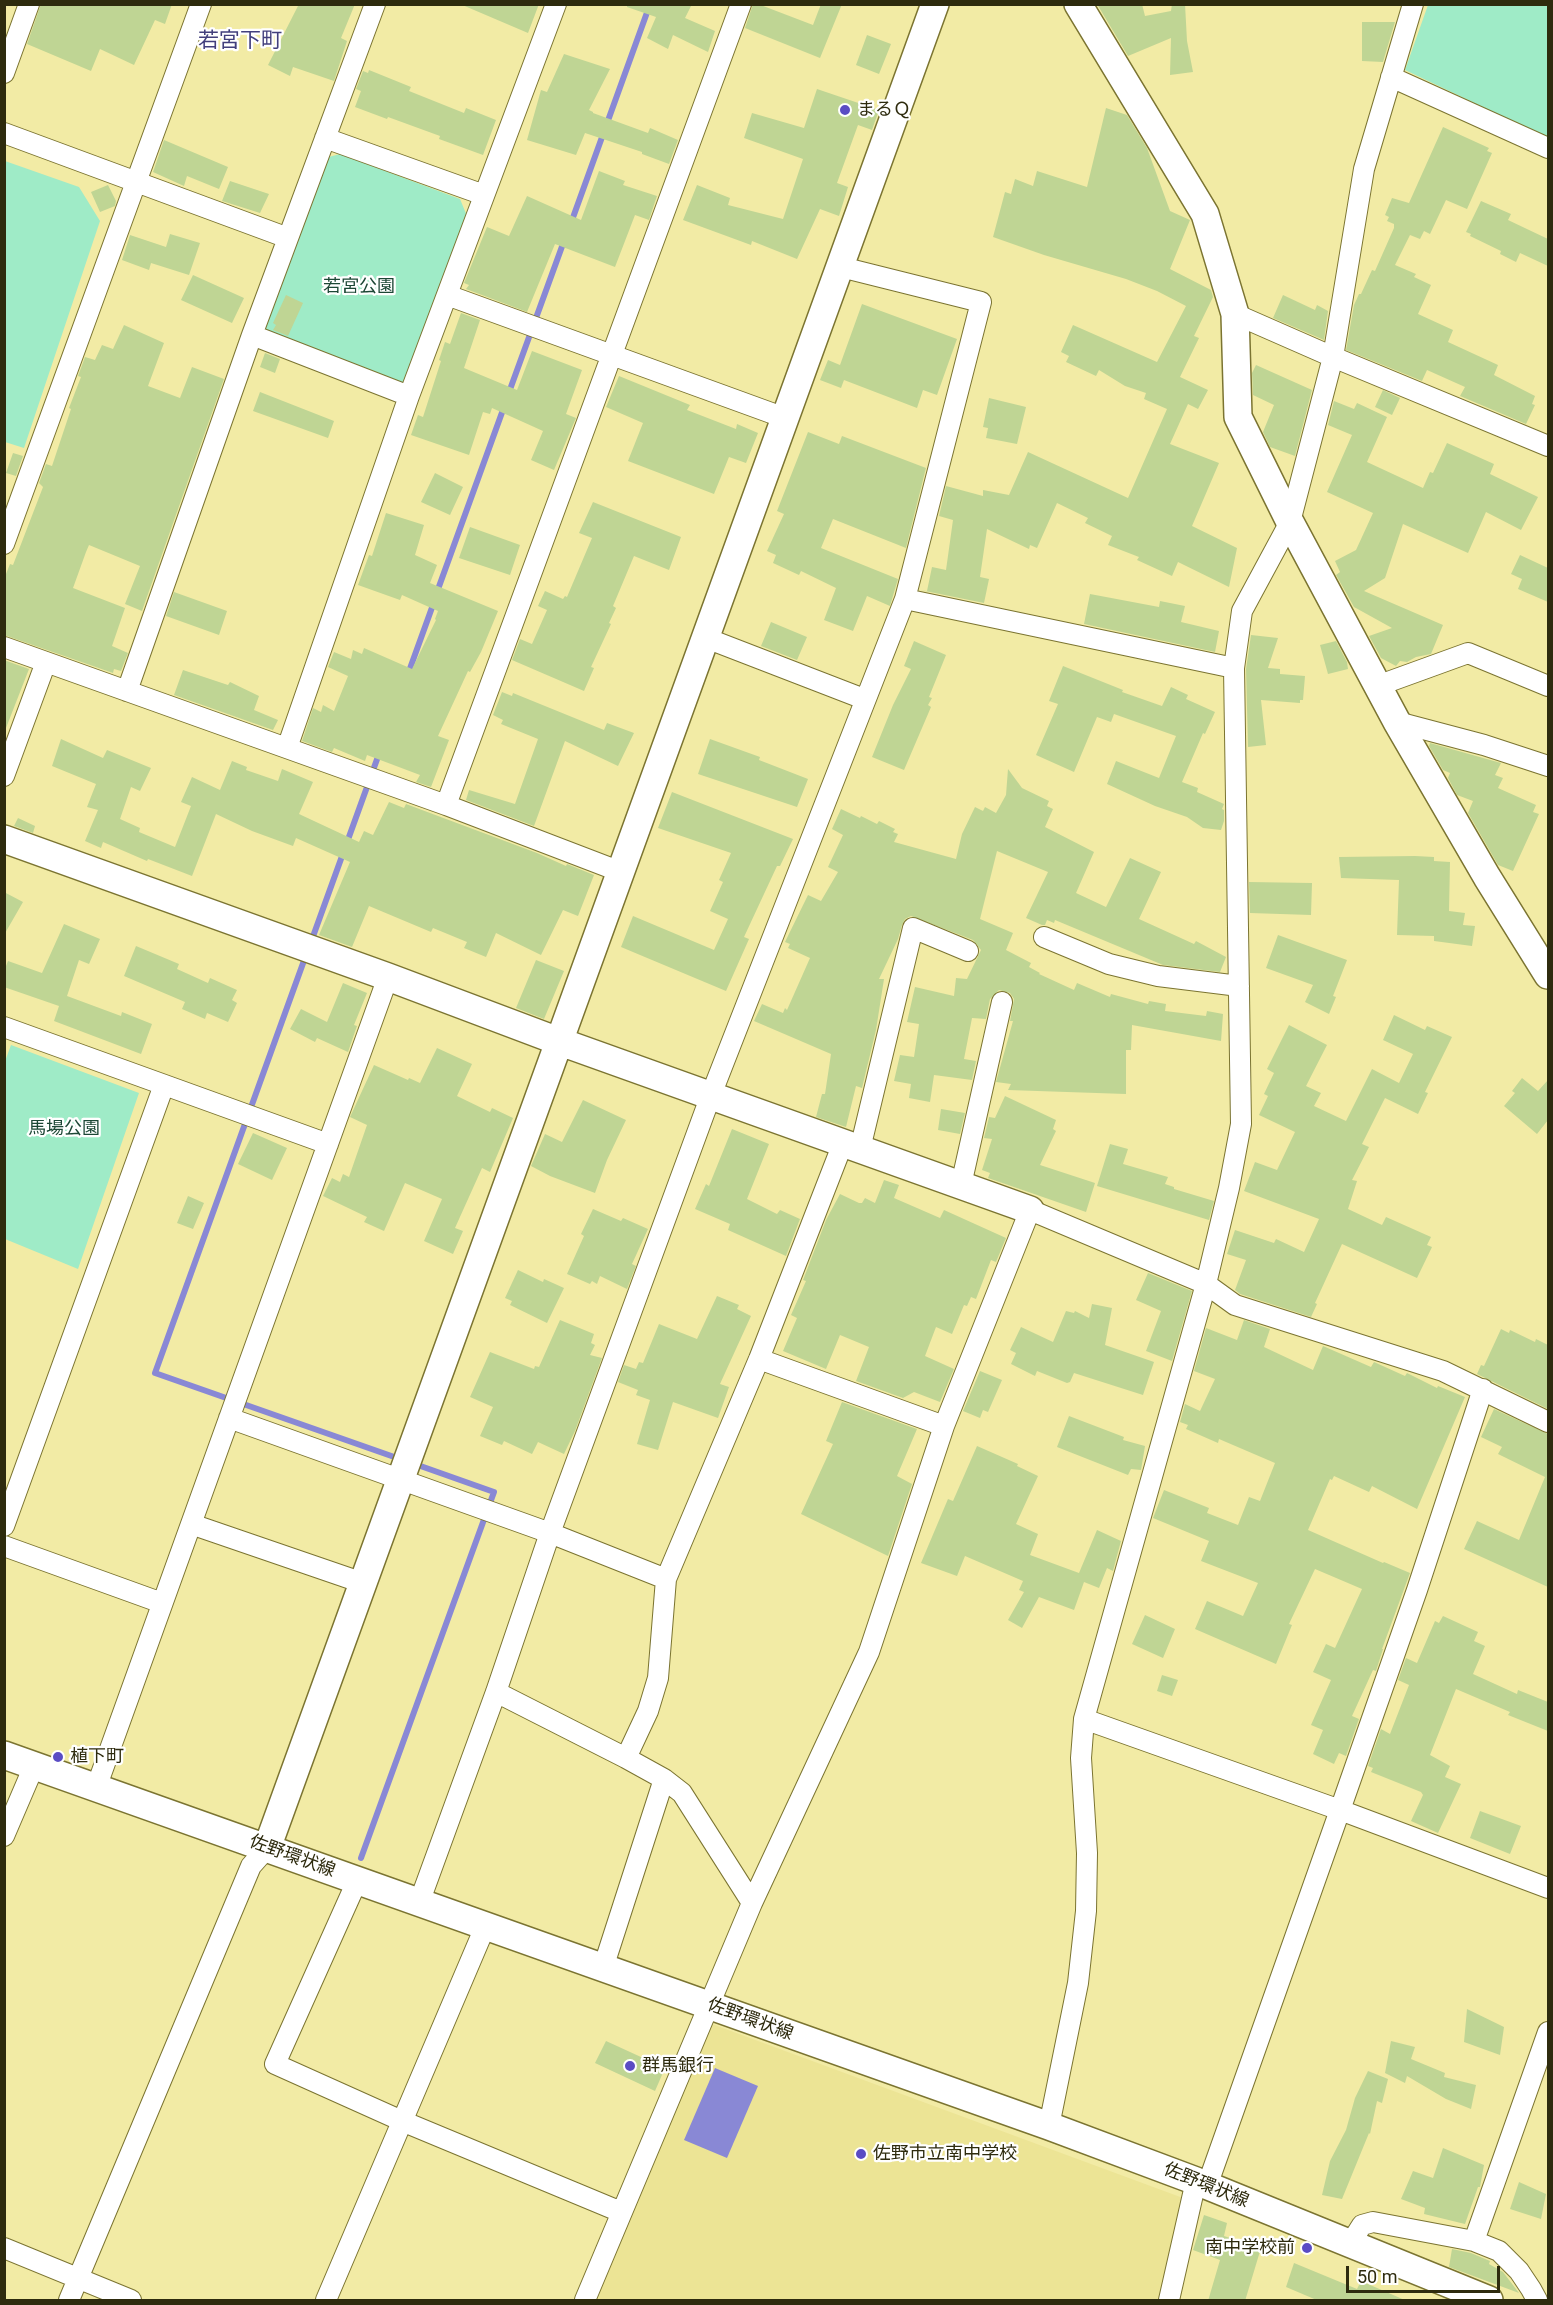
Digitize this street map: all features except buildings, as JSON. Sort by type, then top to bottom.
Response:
[{"type":"street","points":[[4,73],[29,4]]},
{"type":"street","points":[[4,544],[201,4]]},
{"type":"street","points":[[127,691],[252,335],[375,4]]},
{"type":"street","points":[[286,748],[409,396],[556,4]]},
{"type":"street","points":[[446,805],[610,354],[741,4]]},
{"type":"street","points":[[69,2301],[251,1866],[267,1848],[935,4]]},
{"type":"street","points":[[1078,4],[1205,214],[1234,314],[1238,417],[1290,522],[1377,686],[1487,877],[1548,975]]},
{"type":"street","points":[[1048,2126],[1078,1983],[1086,1911],[1088,1853],[1081,1758],[1084,1719],[1206,1284],[1229,1188],[1241,1124],[1234,668],[1242,611],[1290,522],[1333,357],[1364,169],[1413,4]]},
{"type":"street","points":[[1391,77],[1548,148]]},
{"type":"street","points":[[4,133],[288,238]]},
{"type":"street","points":[[325,138],[484,195]]},
{"type":"street","points":[[419,1903],[496,1692],[550,1533],[711,1095],[905,598],[981,302],[841,267]]},
{"type":"street","points":[[447,295],[785,418]]},
{"type":"street","points":[[1234,314],[1548,446]]},
{"type":"street","points":[[252,335],[409,396]]},
{"type":"street","points":[[905,598],[1234,668]]},
{"type":"street","points":[[706,638],[864,699]]},
{"type":"street","points":[[4,647],[446,805],[621,872]]},
{"type":"street","points":[[1377,686],[1468,654],[1548,686]]},
{"type":"street","points":[[4,776],[46,662]]},
{"type":"street","points":[[1397,722],[1484,745],[1548,766]]},
{"type":"street","points":[[4,839],[1030,1210],[1206,1284],[1234,1305],[1443,1371],[1548,1422]]},
{"type":"street","points":[[626,1758],[648,1711],[658,1678],[666,1579],[852,1146],[913,928],[968,951]]},
{"type":"street","points":[[1044,937],[1109,964],[1158,975],[1239,986]]},
{"type":"street","points":[[96,1788],[388,977]]},
{"type":"street","points":[[961,1185],[1002,1002]]},
{"type":"street","points":[[5,1028],[328,1144]]},
{"type":"street","points":[[4,1526],[164,1084]]},
{"type":"street","points":[[585,2301],[752,1903],[869,1652],[944,1426],[1030,1210]]},
{"type":"street","points":[[759,1359],[944,1426]]},
{"type":"street","points":[[1168,2301],[1201,2184],[1340,1810],[1418,1590],[1483,1389]]},
{"type":"street","points":[[229,1418],[550,1533],[666,1579]]},
{"type":"street","points":[[191,1524],[363,1583]]},
{"type":"street","points":[[4,1546],[162,1603]]},
{"type":"street","points":[[496,1692],[626,1758],[664,1779],[682,1793],[752,1903]]},
{"type":"street","points":[[1084,1719],[1340,1810],[1548,1888]]},
{"type":"street","name":"佐野環状線","points":[[4,1755],[1048,2126],[1201,2184],[1489,2301]]},
{"type":"street","points":[[4,1836],[34,1766]]},
{"type":"street","points":[[603,1968],[664,1779]]},
{"type":"street","points":[[357,1881],[275,2064],[402,2121],[621,2212]]},
{"type":"street","points":[[326,2301],[485,1927]]},
{"type":"street","points":[[1474,2241],[1548,2032]]},
{"type":"street","points":[[1350,2244],[1362,2225],[1373,2222],[1474,2241],[1499,2251],[1519,2271],[1537,2301]]},
{"type":"street","points":[[4,2248],[131,2301]]},
{"type":"shaded area","name":"佐野市立南中学校","points":[[712,2024],[1183,2198],[1158,2300],[596,2300]]},
{"type":"shaded area","points":[[715,2068],[758,2086],[727,2158],[684,2140]]},
{"type":"green space","points":[[1428,5],[1548,5],[1548,138],[1405,70]]},
{"type":"green space","name":"若宮公園","points":[[340,154],[460,199],[467,216],[406,392],[257,334],[325,158]]},
{"type":"green space","points":[[5,161],[79,187],[100,221],[24,448],[5,442]]},
{"type":"green space","name":"馬場公園","points":[[11,1045],[139,1093],[78,1269],[5,1239],[4,1064]]},
{"type":"waterway","points":[[571,223],[649,7]]},
{"type":"waterway","points":[[508,395],[564,241]]},
{"type":"waterway","points":[[437,592],[504,407]]},
{"type":"waterway","points":[[408,674],[434,602]]},
{"type":"waterway","points":[[311,942],[380,751]]},
{"type":"waterway","points":[[306,955],[155,1373],[400,1459]]},
{"type":"waterway","points":[[361,1858],[494,1492],[412,1463]]},
{"type":"place","name":"まるＱ","points":[[845,110]]},
{"type":"place","name":"植下町","points":[[58,1757]]},
{"type":"place","name":"群馬銀行","points":[[630,2066]]},
{"type":"place","name":"佐野市立南中学校","points":[[861,2154]]},
{"type":"place","name":"南中学校前","points":[[1307,2248]]},
{"type":"district","name":"若宮下町","points":[[240,42]]}]
